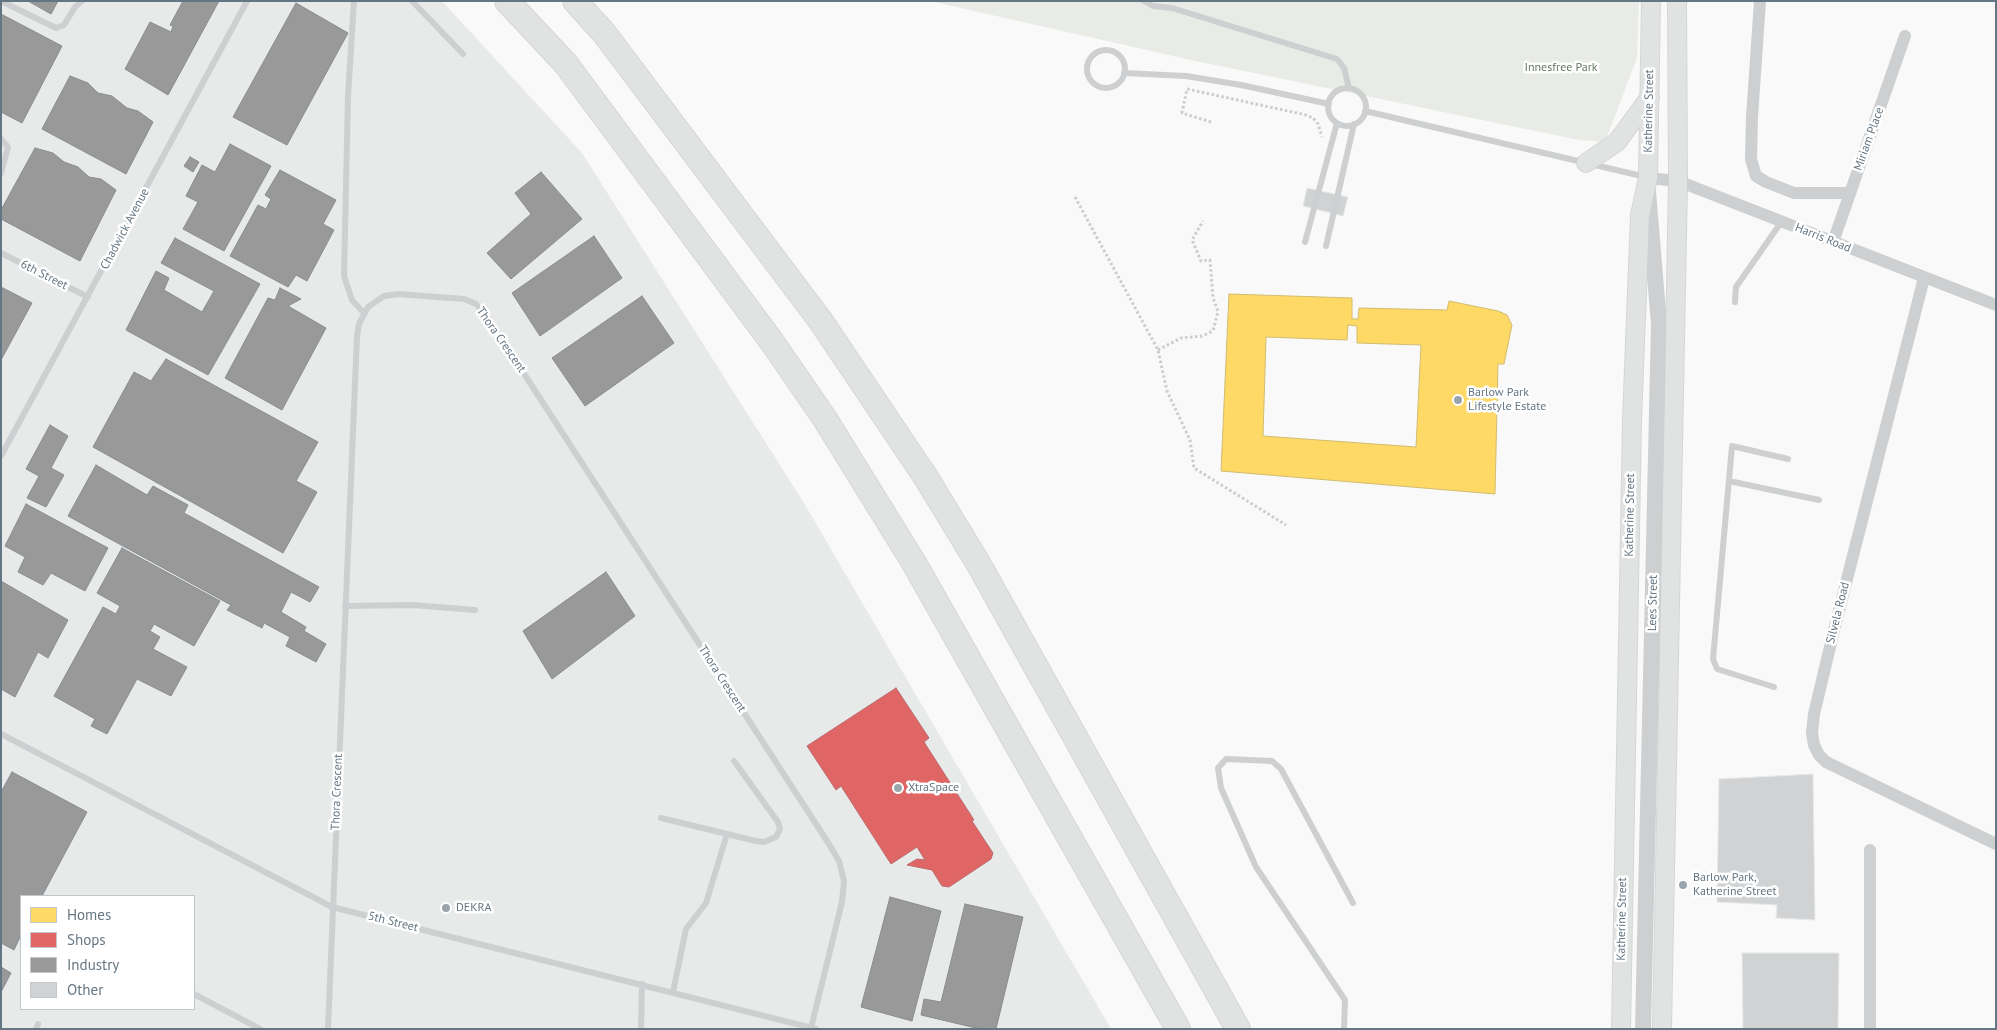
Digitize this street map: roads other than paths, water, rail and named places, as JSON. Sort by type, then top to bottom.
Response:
[{"type":"highway","points":[[507,1],[566,64],[772,342],[825,419],[914,563],[1178,1029]]},
{"type":"highway","points":[[575,1],[604,33],[820,320],[925,476],[978,563],[1238,1029]]},
{"type":"main road","name":"Katherine Street","points":[[1621,1029],[1632,420],[1640,215],[1648,178],[1651,1]]},
{"type":"main road","points":[[1662,1029],[1678,181],[1678,1]]},
{"type":"main road","points":[[1586,163],[1617,142],[1650,98]]},
{"type":"street","points":[[1760,1],[1752,117],[1752,159],[1756,176],[1794,193],[1850,193]]},
{"type":"street","name":"Miriam Place","points":[[1833,242],[1905,36]]},
{"type":"street","name":"Harris Road","points":[[1648,178],[1678,181],[1996,305]]},
{"type":"street","name":"Lees Street","points":[[1643,1029],[1658,324],[1650,236],[1648,178]]},
{"type":"street","name":"Silvela Road","points":[[1924,278],[1835,626],[1814,714],[1812,733],[1814,745],[1819,755],[1826,762],[1996,844]]},
{"type":"street","points":[[1870,850],[1870,1029]]},
{"type":"lane","points":[[1,1],[56,28],[64,25],[75,7],[82,1]]},
{"type":"lane","name":"Chadwick Avenue","points":[[1,456],[247,1]]},
{"type":"lane","points":[[354,1],[348,96],[344,276],[352,300],[363,312]]},
{"type":"lane","points":[[412,1],[463,54]]},
{"type":"lane","points":[[1144,1],[1153,6],[1172,8],[1337,59],[1344,68],[1349,88]]},
{"type":"lane","points":[[1169,1],[1172,8]]},
{"type":"lane","points":[[1108,51],[1114,52],[1123,61],[1124,73],[1113,87],[1102,87],[1091,81],[1088,70],[1092,58],[1096,54],[1108,51]]},
{"type":"lane","points":[[1124,73],[1186,76],[1241,84],[1329,104]]},
{"type":"lane","points":[[1349,88],[1360,93],[1364,98],[1365,111],[1359,121],[1354,124],[1342,125],[1329,113],[1329,104],[1337,91],[1349,88]]},
{"type":"lane","points":[[1365,111],[1648,178]]},
{"type":"lane","points":[[1306,242],[1337,122]]},
{"type":"lane","points":[[1326,246],[1354,124]]},
{"type":"lane","points":[[1,139],[8,147],[1,173]]},
{"type":"lane","points":[[1735,302],[1736,288],[1782,221]]},
{"type":"lane","name":"6th Street","points":[[1,253],[88,297]]},
{"type":"lane","name":"Thora Crescent","points":[[328,1029],[357,336],[363,312],[374,301],[384,296],[398,294],[464,298],[476,304],[484,312],[839,861],[844,881],[842,902],[814,1028]]},
{"type":"lane","points":[[1774,687],[1717,669],[1713,659],[1732,446],[1788,459]]},
{"type":"lane","points":[[1729,481],[1819,500]]},
{"type":"lane","points":[[345,606],[413,605],[475,610]]},
{"type":"lane","name":"5th Street","points":[[1,734],[332,907],[814,1028]]},
{"type":"lane","points":[[1344,1029],[1345,1000],[1256,868],[1221,788],[1218,768],[1226,759],[1272,762],[1281,769],[1353,903]]},
{"type":"lane","points":[[661,818],[764,842],[776,837],[780,829],[778,822],[734,761]]},
{"type":"lane","points":[[673,992],[686,928],[706,903],[728,834]]},
{"type":"lane","points":[[641,1029],[642,984]]},
{"type":"lane","points":[[195,995],[260,1029]]},
{"type":"place","name":"Barlow Park Lifestyle Estate","points":[[1458,400]]},
{"type":"place","name":"XtraSpace","points":[[898,788]]},
{"type":"place","name":"Barlow Park, Katherine Street","points":[[1683,885]]},
{"type":"place","name":"DEKRA","points":[[446,908]]},
{"type":"park label","name":"Innesfree Park","points":[[1561,68]]}]
